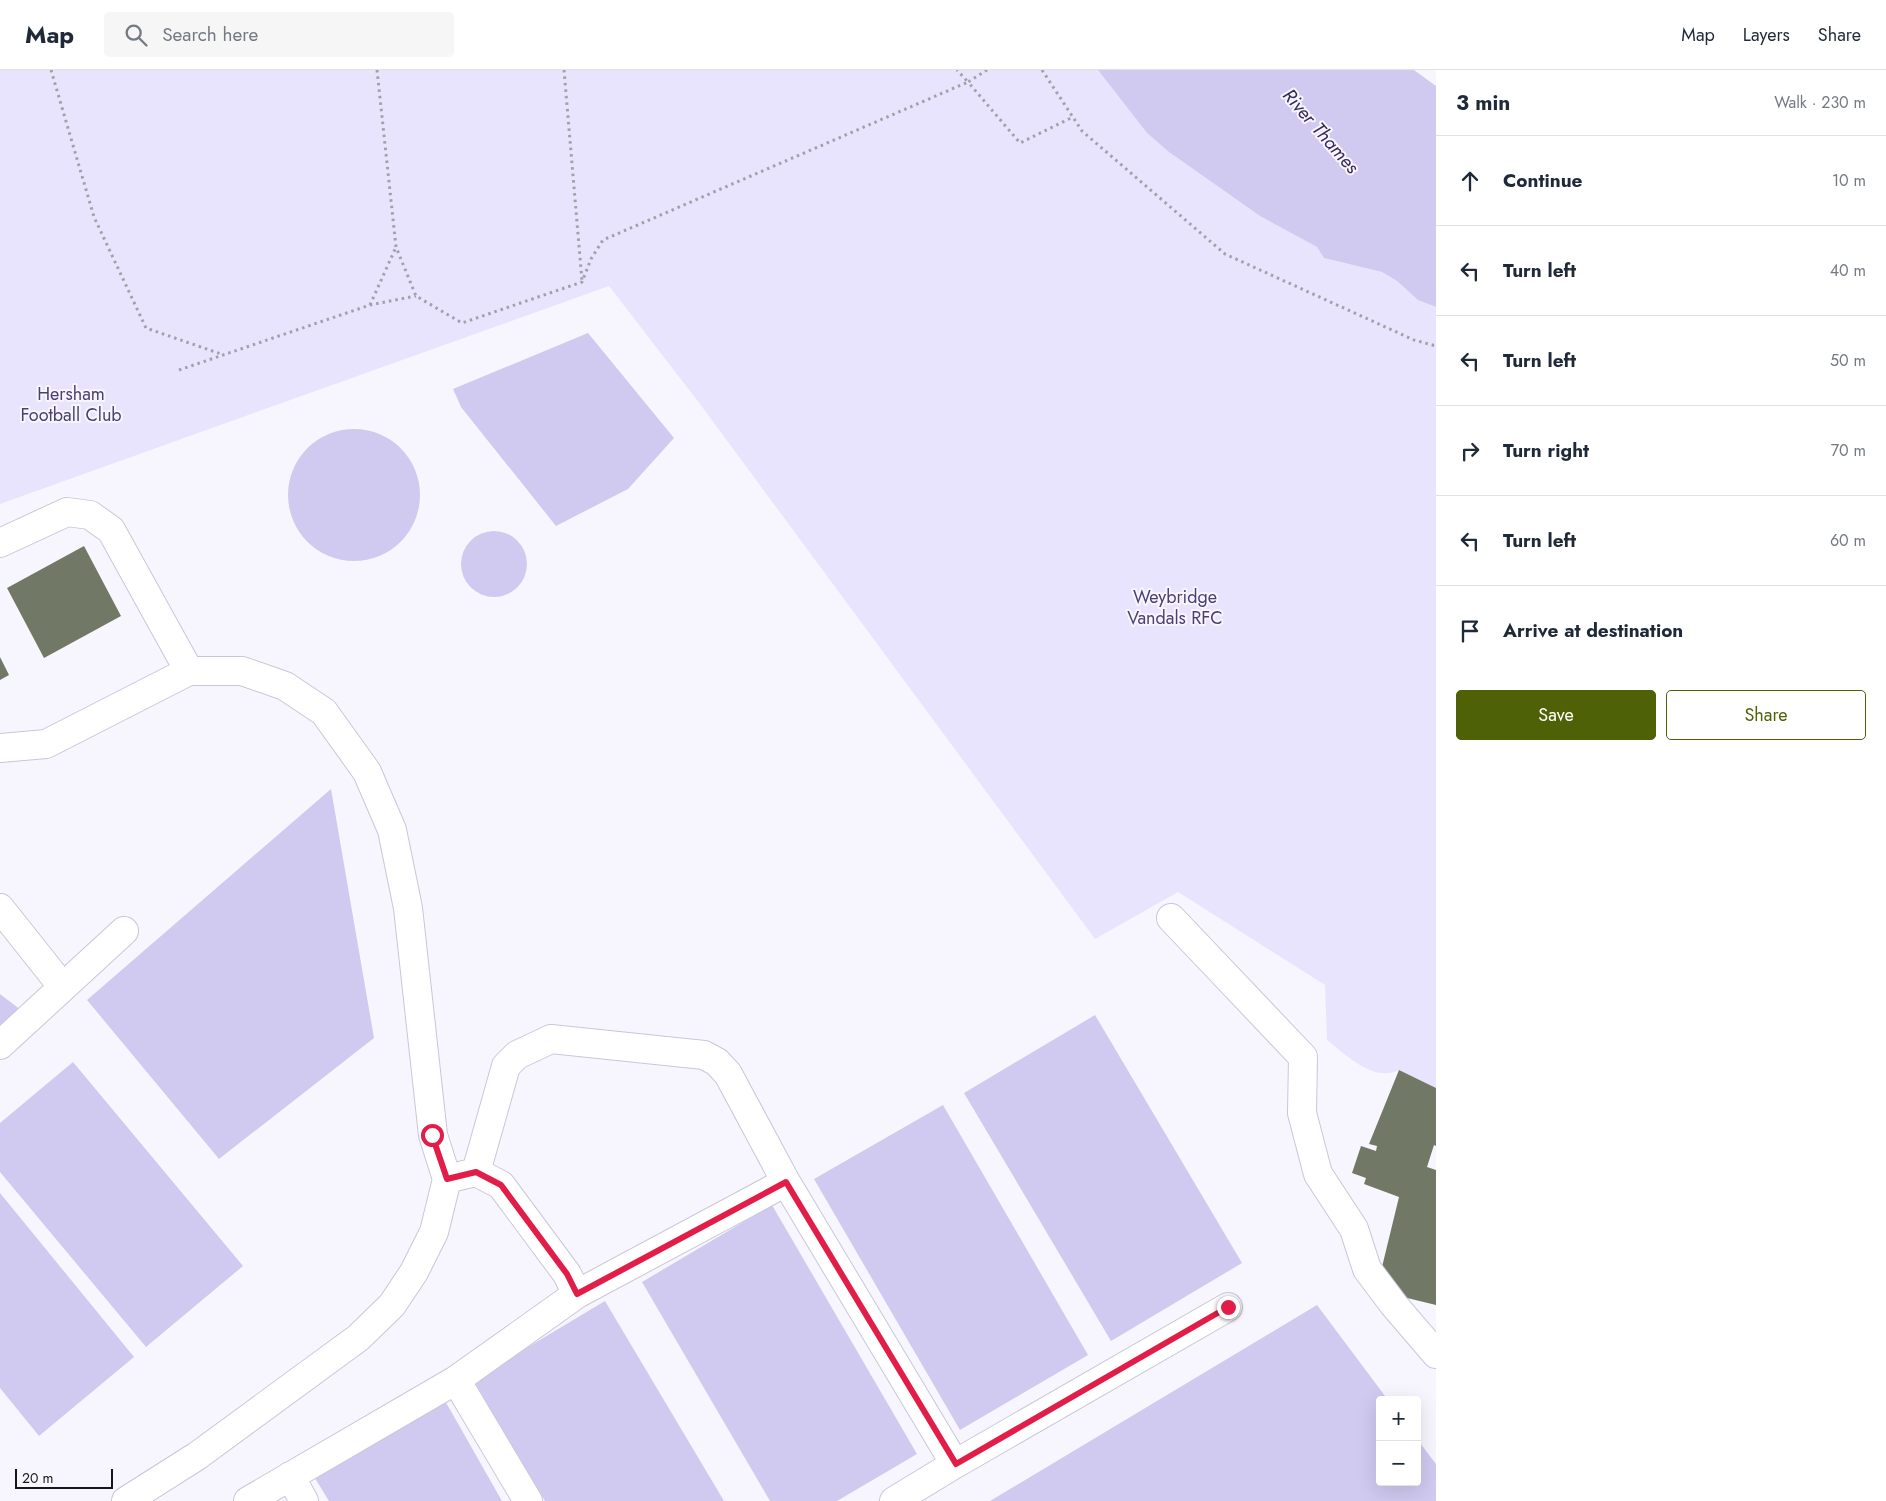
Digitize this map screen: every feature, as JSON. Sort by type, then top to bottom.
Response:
[{"type":"lane","points":[[0,543],[67,512],[90,514],[111,530],[189,671]]},
{"type":"lane","points":[[0,748],[46,744],[189,671],[242,671],[285,686],[324,712],[367,772],[392,830],[408,908],[432,1135],[447,1179],[434,1232],[414,1272],[392,1305],[358,1338],[197,1456],[126,1501]]},
{"type":"lane","points":[[0,908],[62,986]]},
{"type":"lane","points":[[1171,918],[1303,1057],[1302,1113],[1318,1174],[1354,1229],[1367,1269],[1394,1305],[1436,1354]]},
{"type":"lane","points":[[0,1045],[124,931]]},
{"type":"lane","points":[[476,1172],[506,1066],[517,1055],[551,1039],[704,1056],[717,1062],[728,1074],[786,1182],[956,1464]]},
{"type":"lane","points":[[447,1179],[476,1172],[501,1185],[567,1274],[577,1294]]},
{"type":"lane","points":[[248,1501],[456,1380],[577,1294],[786,1182]]},
{"type":"lane","points":[[894,1501],[1228,1307]]},
{"type":"lane","points":[[456,1380],[528,1501]]},
{"type":"lane","points":[[290,1476],[304,1501]]},
{"type":"path","points":[[50,70],[94,217],[146,328],[224,356]]},
{"type":"path","points":[[376,70],[396,246],[416,296],[462,324],[582,282],[591,259],[603,240],[968,82],[987,70]]},
{"type":"path","points":[[564,70],[582,282]]},
{"type":"path","points":[[957,70],[1020,143],[1073,117]]},
{"type":"path","points":[[1042,70],[1082,131],[1225,254],[1414,340],[1436,346]]},
{"type":"path","points":[[370,305],[396,246]]},
{"type":"path","points":[[179,370],[370,305],[416,296]]},
{"type":"green space","points":[[0,70],[1098,70],[1147,133],[1169,152],[1260,216],[1317,247],[1324,258],[1382,272],[1397,281],[1418,300],[1436,307],[1436,1088],[1399,1070],[1380,1073],[1361,1066],[1352,1060],[1327,1040],[1325,985],[1178,892],[1095,939],[700,404],[609,286],[0,504]]},
{"type":"water","name":"River Thames","points":[[1098,70],[1414,70],[1436,86],[1436,307],[1418,300],[1397,281],[1382,272],[1324,258],[1317,247],[1260,216],[1169,152],[1147,133]]},
{"type":"water","points":[[588,333],[674,438],[628,489],[556,526],[461,407],[453,389]]},
{"type":"water","points":[[354,429],[367,430],[379,434],[401,448],[415,470],[419,482],[419,508],[415,520],[401,542],[379,556],[367,560],[354,561],[341,560],[329,556],[307,542],[293,520],[289,508],[288,495],[289,482],[293,470],[307,448],[329,434],[341,430]]},
{"type":"water","points":[[494,531],[507,534],[517,541],[524,551],[527,564],[524,577],[517,587],[507,594],[494,597],[481,594],[471,587],[464,577],[461,564],[464,551],[471,541],[481,534]]},
{"type":"water","points":[[331,789],[374,1038],[219,1159],[87,1000]]},
{"type":"water","points":[[0,994],[21,1010],[0,1027]]},
{"type":"water","points":[[1095,1015],[1242,1263],[1111,1341],[964,1093]]},
{"type":"water","points":[[73,1062],[243,1266],[146,1347],[0,1172],[0,1123]]},
{"type":"water","points":[[943,1105],[1088,1355],[960,1430],[814,1179]]},
{"type":"water","points":[[0,1193],[134,1357],[39,1436],[0,1388]]},
{"type":"water","points":[[772,1205],[917,1454],[837,1501],[770,1501],[642,1282]]},
{"type":"water","points":[[605,1301],[724,1501],[545,1501],[473,1380]]},
{"type":"water","points":[[1317,1305],[1385,1396],[1376,1396],[1376,1486],[1421,1486],[1421,1444],[1436,1464],[1436,1501],[990,1501]]},
{"type":"water","points":[[444,1399],[502,1501],[329,1501],[313,1475]]},
{"type":"building","points":[[84,546],[121,616],[44,658],[7,588]]},
{"type":"building","points":[[0,657],[9,675],[0,680]]},
{"type":"building","points":[[1399,1070],[1436,1088],[1436,1146],[1434,1145],[1427,1167],[1436,1170],[1436,1305],[1399,1296],[1382,1267],[1399,1197],[1364,1184],[1366,1178],[1352,1173],[1361,1146],[1376,1151],[1377,1146],[1369,1144]]},
{"type":"route","points":[[432,1135],[447,1179],[476,1172],[501,1185],[567,1274],[577,1294],[786,1182],[956,1464],[1228,1307]]},
{"type":"park label","name":"Hersham Football Club","points":[[71,404]]},
{"type":"park label","name":"Weybridge Vandals RFC","points":[[1175,607]]}]
